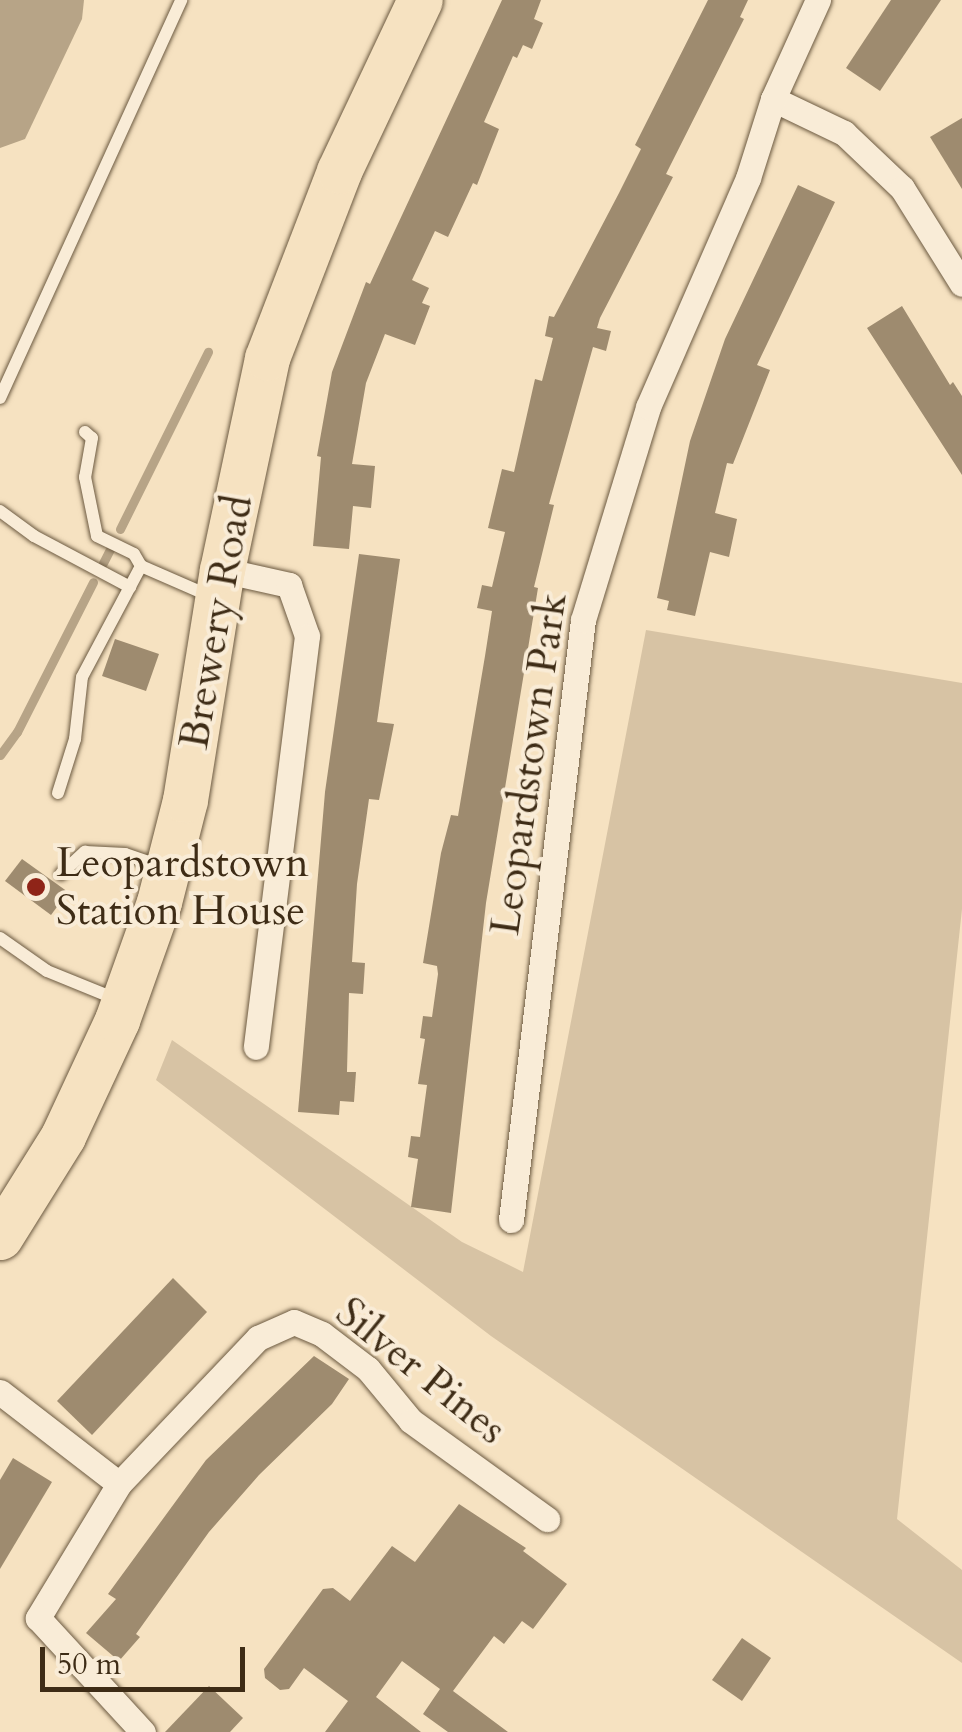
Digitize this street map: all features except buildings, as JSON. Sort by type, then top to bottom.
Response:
[{"type":"highway","name":"Brewery Road","points":[[0,1236],[63,1136],[124,1001],[168,868],[184,800],[219,584],[268,358],[339,170],[420,0]]},
{"type":"street","name":"Leopardstown Park","points":[[512,1220],[583,620],[648,408],[748,178],[772,99],[818,0]]},
{"type":"street","points":[[772,99],[844,133],[902,188],[962,284]]},
{"type":"street","points":[[219,584],[290,586],[307,636],[256,1047]]},
{"type":"street","name":"Silver Pines","points":[[143,1732],[38,1618],[119,1484],[258,1338],[294,1322],[322,1334],[368,1369],[411,1421],[548,1519]]},
{"type":"street","points":[[0,1392],[119,1484]]},
{"type":"lane","points":[[0,398],[181,0]]},
{"type":"lane","points":[[84,432],[92,438],[85,477],[98,536],[138,560],[219,584]]},
{"type":"lane","points":[[0,511],[34,536],[130,587]]},
{"type":"lane","points":[[58,793],[75,739],[82,677],[130,587],[138,560]]},
{"type":"lane","points":[[61,874],[85,852],[125,854],[168,868]]},
{"type":"lane","points":[[0,938],[47,971],[124,1001]]},
{"type":"shaded area","points":[[0,0],[84,0],[82,19],[25,139],[0,148]]},
{"type":"shaded area","points":[[646,630],[962,683],[962,909],[897,1519],[962,1570],[962,1663],[491,1336],[156,1080],[172,1040],[462,1242],[523,1272]]},
{"type":"waterway","points":[[120,529],[208,352]]},
{"type":"waterway","points":[[103,563],[110,549]]},
{"type":"waterway","points":[[0,755],[17,732],[93,582]]},
{"type":"place","name":"Leopardstown Station House","points":[[36,887]]}]
